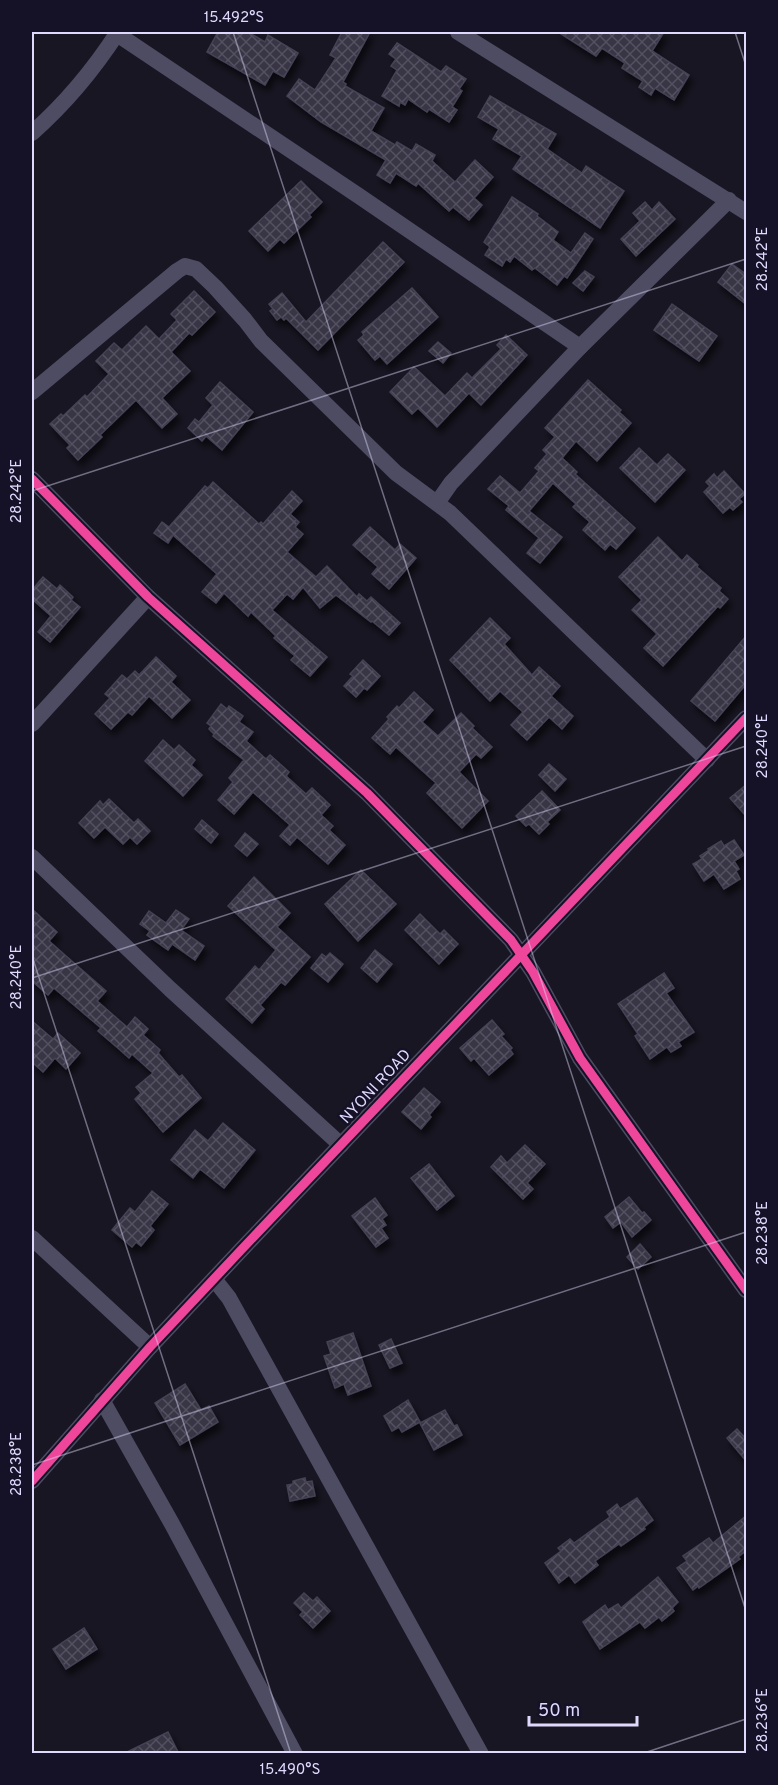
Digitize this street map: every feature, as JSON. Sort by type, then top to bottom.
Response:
[{"type":"street","points":[[458,32],[747,212]]},
{"type":"street","points":[[32,133],[77,89],[118,33],[580,347]]},
{"type":"street","points":[[437,503],[451,483],[580,347],[729,200]]},
{"type":"street","points":[[32,392],[185,266],[196,269],[245,320],[261,341],[396,473],[437,503],[474,536],[707,760]]},
{"type":"street","points":[[32,479],[148,597],[367,793],[511,940],[522,955],[580,1058],[747,1290]]},
{"type":"street","points":[[32,724],[148,597]]},
{"type":"street","name":"NYONI ROAD","points":[[32,1481],[150,1347],[747,718]]},
{"type":"street","points":[[32,857],[170,989],[341,1145]]},
{"type":"street","points":[[32,1238],[150,1347]]},
{"type":"street","points":[[214,1279],[229,1298],[481,1754]]},
{"type":"street","points":[[102,1400],[172,1524],[295,1754]]},
{"type":"building","points":[[218,32],[248,32],[265,42],[268,35],[298,53],[284,77],[273,71],[265,85],[207,52]]},
{"type":"building","points":[[342,32],[370,32],[343,82],[345,86],[384,108],[371,131],[395,145],[397,142],[412,151],[416,144],[435,155],[432,161],[455,182],[475,160],[493,177],[474,198],[482,205],[469,220],[453,207],[449,211],[418,183],[416,186],[396,173],[390,183],[377,175],[386,160],[321,122],[287,96],[299,79],[315,90],[336,58],[330,55]]},
{"type":"building","points":[[558,32],[664,32],[652,51],[689,75],[674,100],[655,88],[651,95],[639,87],[643,81],[622,68],[625,63],[602,48],[596,56]]},
{"type":"building","points":[[397,43],[441,72],[446,66],[466,79],[452,107],[457,110],[449,122],[429,109],[427,112],[408,99],[405,105],[400,102],[399,106],[382,96],[397,70],[391,66],[396,59],[389,54]]},
{"type":"building","points":[[490,96],[556,134],[547,149],[582,173],[586,166],[624,191],[600,228],[513,169],[522,156],[493,139],[499,129],[478,117]]},
{"type":"building","points":[[301,181],[322,202],[309,215],[311,217],[284,243],[280,239],[268,251],[249,231]]},
{"type":"building","points":[[512,197],[538,214],[537,216],[558,232],[553,240],[571,253],[585,233],[593,239],[567,278],[564,276],[557,285],[514,256],[510,262],[506,259],[502,266],[485,255],[490,247],[484,242]]},
{"type":"building","points":[[645,202],[652,210],[659,202],[675,219],[636,256],[621,239],[640,221],[633,213]]},
{"type":"building","points":[[383,242],[404,262],[318,350],[286,318],[284,320],[281,317],[277,320],[270,311],[273,309],[269,304],[282,293],[306,322]]},
{"type":"building","points":[[732,264],[747,275],[747,305],[718,282]]},
{"type":"building","points":[[585,271],[594,277],[583,291],[573,283]]},
{"type":"building","points":[[412,288],[438,317],[387,364],[380,356],[375,360],[358,340],[364,335],[362,332]]},
{"type":"building","points":[[194,291],[215,312],[192,335],[189,333],[171,352],[190,371],[162,398],[177,414],[162,428],[136,400],[78,460],[67,448],[70,445],[50,424],[61,414],[63,416],[85,395],[87,397],[109,374],[96,361],[114,343],[122,350],[146,326],[159,339],[177,320],[171,314]]},
{"type":"building","points":[[672,304],[717,336],[699,361],[654,330]]},
{"type":"building","points":[[506,335],[527,355],[481,405],[469,393],[437,427],[418,408],[412,414],[390,392],[414,367],[445,396],[467,373],[472,378],[501,349],[497,345]]},
{"type":"building","points":[[438,342],[451,353],[443,363],[429,351]]},
{"type":"building","points":[[588,380],[621,410],[619,412],[631,423],[597,461],[576,441],[562,458],[577,472],[575,474],[635,528],[616,549],[610,544],[605,550],[583,530],[590,522],[573,507],[576,504],[553,483],[529,511],[562,537],[540,563],[527,553],[539,538],[506,510],[509,506],[488,489],[500,476],[520,493],[539,471],[535,468],[547,454],[543,450],[555,437],[545,428]]},
{"type":"building","points":[[220,382],[253,412],[222,450],[206,436],[202,441],[188,428],[195,419],[199,422],[213,405],[206,398]]},
{"type":"building","points":[[639,448],[657,465],[668,454],[685,470],[655,502],[620,468]]},
{"type":"building","points":[[724,471],[745,494],[739,499],[742,502],[733,510],[730,507],[723,513],[704,492],[710,486],[706,482],[714,474],[717,478]]},
{"type":"building","points":[[213,482],[259,524],[261,522],[263,524],[292,491],[302,501],[290,514],[299,522],[295,527],[303,534],[287,552],[316,577],[327,566],[357,597],[359,594],[367,601],[371,597],[400,623],[389,635],[336,595],[320,608],[303,587],[293,599],[287,594],[272,610],[327,657],[310,676],[291,660],[295,656],[274,638],[276,636],[251,612],[248,616],[224,593],[216,603],[202,592],[217,574],[173,535],[168,543],[154,533],[162,522],[169,527],[205,486],[208,488]]},
{"type":"building","points":[[370,527],[395,550],[400,544],[416,558],[389,589],[372,574],[378,567],[353,545]]},
{"type":"building","points":[[658,537],[682,561],[687,555],[721,588],[719,591],[728,599],[720,608],[718,606],[663,666],[644,648],[657,634],[632,610],[642,600],[619,577]]},
{"type":"building","points":[[43,577],[57,589],[60,585],[73,597],[71,600],[80,607],[50,642],[38,632],[51,616],[32,599],[32,590]]},
{"type":"building","points":[[490,618],[510,638],[504,644],[532,675],[539,667],[560,686],[551,696],[573,716],[562,729],[549,717],[527,740],[511,725],[523,712],[500,691],[490,701],[450,660]]},
{"type":"building","points":[[747,635],[747,683],[715,721],[691,701]]},
{"type":"building","points":[[156,657],[176,676],[171,682],[190,700],[172,718],[149,696],[132,715],[128,712],[111,729],[95,714],[110,698],[105,694],[122,675],[127,679],[135,671],[139,675]]},
{"type":"building","points":[[363,660],[380,676],[367,690],[364,688],[356,697],[344,686],[353,676],[350,674]]},
{"type":"building","points":[[414,692],[433,710],[422,722],[438,736],[461,713],[474,726],[472,728],[492,747],[481,758],[476,754],[459,772],[488,801],[462,828],[427,793],[436,783],[396,747],[390,754],[372,738],[397,706],[399,708]]},
{"type":"building","points":[[221,704],[227,709],[229,706],[243,716],[239,722],[253,732],[246,741],[266,759],[270,755],[289,772],[286,776],[306,794],[312,788],[330,805],[321,815],[333,826],[329,830],[345,845],[328,864],[297,837],[290,845],[280,836],[290,825],[253,792],[234,814],[218,800],[233,782],[229,778],[244,760],[213,736],[214,734],[209,729],[211,726],[207,723]]},
{"type":"building","points":[[163,740],[174,750],[179,745],[195,760],[191,765],[202,775],[183,796],[145,761]]},
{"type":"building","points":[[549,764],[566,779],[555,791],[539,775]]},
{"type":"building","points":[[747,784],[747,817],[730,798]]},
{"type":"building","points":[[542,791],[560,810],[547,822],[549,824],[539,834],[516,816]]},
{"type":"building","points":[[109,799],[134,823],[138,819],[150,831],[137,844],[130,837],[123,844],[105,827],[94,838],[79,823],[100,801],[103,805]]},
{"type":"building","points":[[202,820],[218,834],[211,843],[195,829]]},
{"type":"building","points":[[245,833],[258,844],[247,856],[235,846]]},
{"type":"building","points":[[734,840],[744,855],[734,861],[739,869],[736,871],[740,879],[724,889],[714,874],[704,881],[693,864],[702,859],[700,856],[708,849],[721,841],[724,846]]},
{"type":"building","points":[[361,870],[396,904],[358,941],[325,904]]},
{"type":"building","points":[[254,877],[290,913],[277,927],[310,957],[285,985],[281,982],[260,1005],[264,1009],[252,1023],[226,999],[255,966],[259,970],[276,950],[228,906]]},
{"type":"building","points":[[32,909],[57,932],[49,941],[106,991],[97,1001],[127,1027],[135,1017],[148,1029],[143,1035],[160,1050],[158,1053],[179,1077],[182,1075],[201,1098],[163,1132],[135,1099],[141,1093],[136,1087],[153,1073],[132,1054],[129,1058],[98,1031],[101,1028],[54,988],[48,995],[32,981]]},
{"type":"building","points":[[176,910],[189,919],[181,930],[204,946],[195,960],[172,944],[168,950],[147,935],[150,931],[140,924],[149,911],[166,923]]},
{"type":"building","points":[[420,914],[440,934],[444,930],[458,944],[439,964],[405,930]]},
{"type":"building","points":[[375,950],[392,964],[377,982],[361,968]]},
{"type":"building","points":[[330,953],[343,964],[328,982],[311,968],[322,954],[326,957]]},
{"type":"building","points":[[664,973],[674,988],[666,993],[694,1032],[678,1042],[681,1046],[671,1052],[667,1047],[650,1059],[635,1036],[638,1034],[618,1004]]},
{"type":"building","points":[[492,1020],[504,1034],[501,1036],[512,1048],[510,1050],[513,1054],[489,1075],[474,1058],[471,1061],[460,1048]]},
{"type":"building","points":[[32,1021],[53,1039],[58,1033],[80,1053],[66,1069],[55,1058],[43,1072],[32,1062]]},
{"type":"building","points":[[424,1088],[440,1102],[421,1129],[402,1112]]},
{"type":"building","points":[[223,1123],[255,1150],[224,1188],[200,1169],[193,1178],[171,1160],[195,1130],[208,1141]]},
{"type":"building","points":[[525,1145],[545,1164],[527,1183],[533,1189],[523,1199],[491,1167],[501,1156],[507,1163]]},
{"type":"building","points":[[429,1164],[454,1196],[437,1210],[411,1178]]},
{"type":"building","points":[[152,1191],[168,1204],[150,1226],[154,1230],[141,1246],[136,1242],[132,1247],[112,1230],[130,1208],[135,1212]]},
{"type":"building","points":[[629,1197],[651,1220],[632,1237],[621,1222],[613,1228],[605,1217]]},
{"type":"building","points":[[375,1198],[387,1215],[382,1219],[386,1225],[381,1228],[388,1238],[376,1247],[352,1216]]},
{"type":"building","points":[[640,1244],[651,1257],[638,1269],[627,1257]]},
{"type":"building","points":[[353,1333],[371,1386],[348,1395],[344,1384],[335,1388],[324,1356],[331,1354],[327,1342]]},
{"type":"building","points":[[391,1339],[402,1363],[390,1368],[379,1345]]},
{"type":"building","points":[[185,1384],[201,1410],[209,1406],[218,1422],[180,1445],[155,1403]]},
{"type":"building","points":[[408,1400],[420,1422],[402,1432],[399,1427],[392,1431],[384,1416]]},
{"type":"building","points":[[445,1410],[462,1435],[434,1450],[420,1423]]},
{"type":"building","points":[[737,1429],[747,1440],[747,1462],[727,1438]]},
{"type":"building","points":[[305,1478],[306,1482],[312,1481],[315,1496],[290,1501],[287,1485]]},
{"type":"building","points":[[637,1498],[653,1520],[644,1527],[645,1529],[595,1561],[598,1565],[575,1583],[569,1575],[559,1583],[545,1563],[561,1551],[558,1548],[570,1539],[574,1543],[610,1517],[607,1512],[617,1504],[620,1509]]},
{"type":"building","points":[[747,1515],[747,1550],[738,1557],[740,1559],[693,1590],[677,1568],[687,1561],[683,1556],[709,1538],[713,1543]]},
{"type":"building","points":[[658,1577],[678,1602],[672,1608],[674,1611],[662,1621],[659,1617],[645,1628],[640,1622],[600,1649],[583,1622],[605,1605],[608,1610],[618,1604],[621,1608]]},
{"type":"building","points":[[304,1593],[313,1601],[317,1597],[330,1611],[313,1628],[300,1615],[303,1612],[294,1603]]},
{"type":"building","points":[[84,1628],[97,1649],[66,1669],[53,1649]]},
{"type":"building","points":[[168,1732],[179,1754],[123,1754]]},
{"type":"cycle path","points":[[32,479],[148,597],[367,793],[511,940],[533,972],[580,1058],[746,1290]]},
{"type":"cycle path","points":[[32,1481],[150,1347],[746,718]]}]
